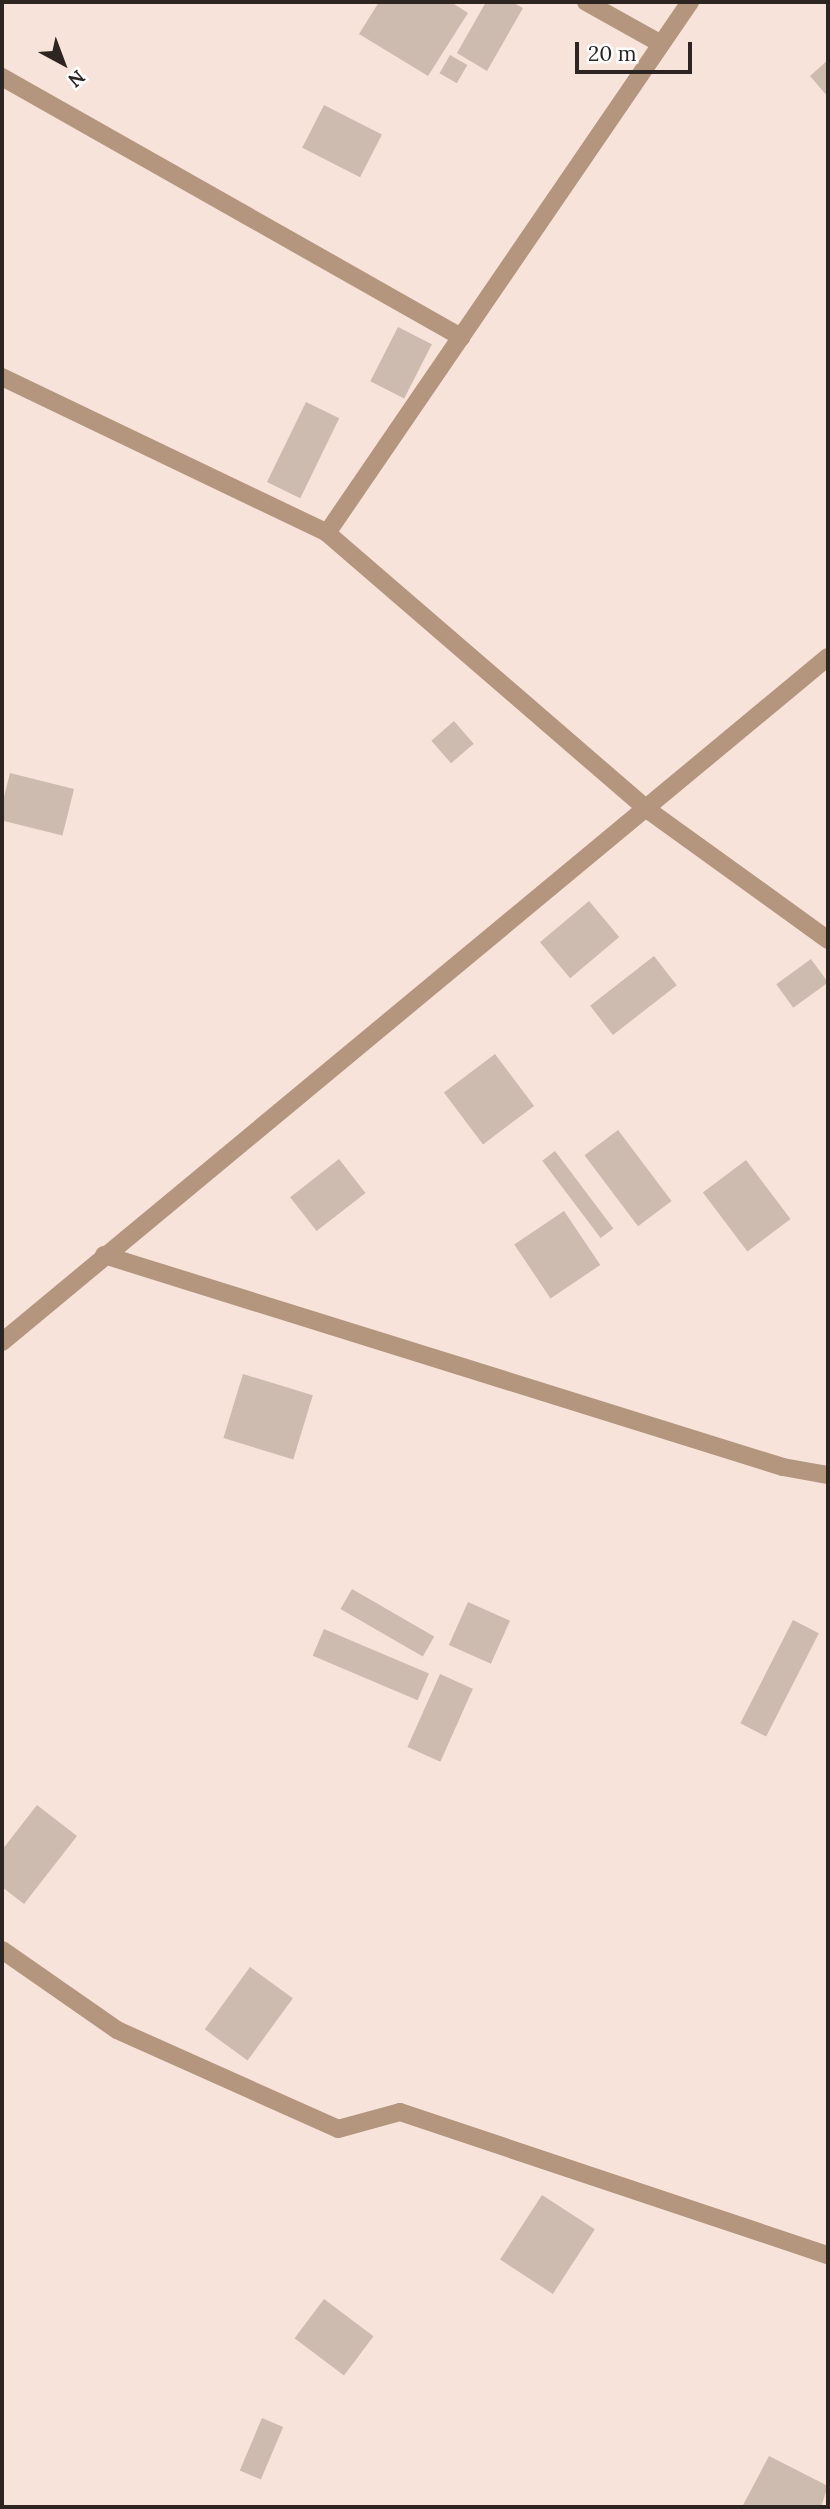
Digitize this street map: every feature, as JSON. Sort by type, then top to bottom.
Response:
[{"type":"street","points":[[586,2],[661,44]]},
{"type":"street","points":[[327,533],[690,2]]},
{"type":"street","points":[[2,77],[461,337]]},
{"type":"street","points":[[2,377],[327,533],[648,810],[828,940]]},
{"type":"street","points":[[2,1342],[104,1255],[648,810],[828,657]]},
{"type":"street","points":[[104,1255],[783,1467],[828,1475]]},
{"type":"street","points":[[2,1951],[117,2030],[338,2129],[400,2112],[828,2255]]},
{"type":"building","points":[[379,2],[451,2],[468,13],[428,76],[359,34]]},
{"type":"building","points":[[486,2],[512,2],[523,8],[487,71],[457,53]]},
{"type":"building","points":[[450,55],[467,65],[457,83],[440,73]]},
{"type":"building","points":[[828,60],[828,97],[810,76]]},
{"type":"building","points":[[324,105],[382,135],[360,177],[302,148]]},
{"type":"building","points":[[398,327],[432,344],[404,399],[370,381]]},
{"type":"building","points":[[306,402],[339,418],[300,498],[267,482]]},
{"type":"building","points":[[454,721],[474,744],[451,763],[431,741]]},
{"type":"building","points":[[10,773],[74,789],[62,836],[2,820],[2,805]]},
{"type":"building","points":[[589,901],[619,937],[570,978],[540,942]]},
{"type":"building","points":[[654,956],[677,985],[613,1035],[590,1006]]},
{"type":"building","points":[[811,959],[828,982],[793,1008],[776,984]]},
{"type":"building","points":[[495,1054],[534,1106],[483,1144],[444,1093]]},
{"type":"building","points":[[618,1130],[672,1201],[638,1226],[584,1155]]},
{"type":"building","points":[[555,1151],[613,1228],[601,1238],[542,1161]]},
{"type":"building","points":[[339,1159],[365,1193],[317,1231],[290,1197]]},
{"type":"building","points":[[746,1160],[791,1219],[747,1252],[703,1192]]},
{"type":"building","points":[[564,1211],[600,1265],[551,1298],[514,1245]]},
{"type":"building","points":[[243,1374],[313,1395],[293,1459],[223,1438]]},
{"type":"building","points":[[352,1589],[434,1636],[423,1656],[340,1609]]},
{"type":"building","points":[[468,1602],[510,1621],[491,1664],[449,1645]]},
{"type":"building","points":[[793,1620],[819,1633],[766,1737],[740,1723]]},
{"type":"building","points":[[324,1629],[429,1674],[418,1700],[313,1656]]},
{"type":"building","points":[[440,1674],[473,1689],[440,1762],[407,1747]]},
{"type":"building","points":[[37,1805],[77,1836],[24,1904],[2,1887],[2,1850]]},
{"type":"building","points":[[250,1967],[293,1998],[248,2060],[205,2029]]},
{"type":"building","points":[[542,2195],[595,2229],[553,2294],[500,2260]]},
{"type":"building","points":[[324,2299],[374,2336],[344,2375],[295,2338]]},
{"type":"building","points":[[262,2418],[283,2427],[261,2479],[240,2470]]},
{"type":"building","points":[[769,2456],[828,2486],[821,2507],[742,2507]]}]
